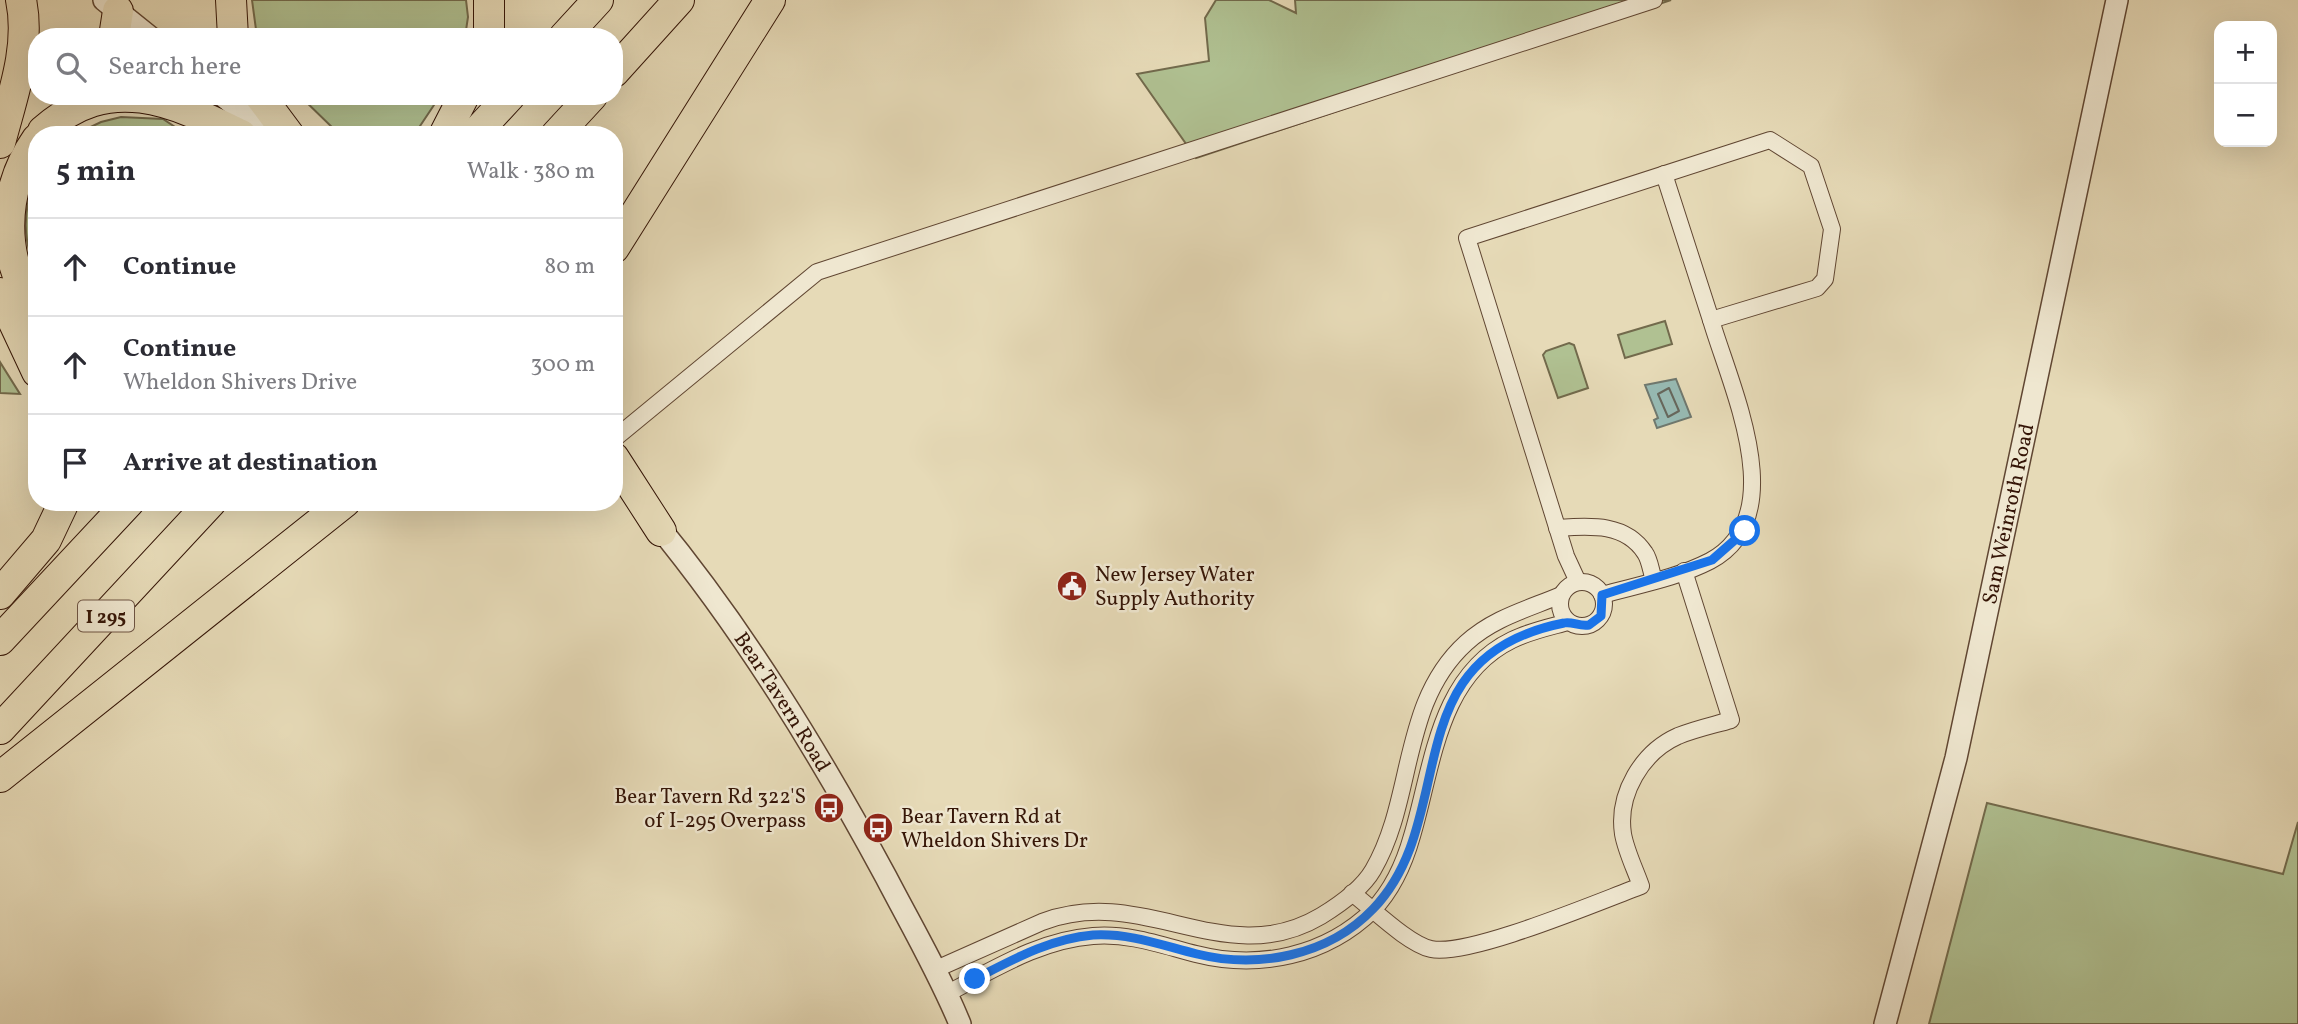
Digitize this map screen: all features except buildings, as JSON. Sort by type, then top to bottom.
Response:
[{"type":"highway","points":[[0,143],[22,51],[24,28],[21,0]]},
{"type":"highway","points":[[231,0],[233,28]]},
{"type":"highway","points":[[489,0],[489,28]]},
{"type":"highway","points":[[573,28],[598,0]]},
{"type":"highway","points":[[623,62],[679,0]]},
{"type":"highway","points":[[623,234],[770,0]]},
{"type":"highway","points":[[47,126],[64,105]]},
{"type":"highway","points":[[50,126],[69,110],[84,105]]},
{"type":"highway","points":[[177,105],[222,126]]},
{"type":"highway","points":[[267,105],[282,126]]},
{"type":"highway","points":[[449,126],[459,105]]},
{"type":"highway","points":[[482,126],[502,105]]},
{"type":"highway","points":[[564,126],[584,105]]},
{"type":"highway","points":[[28,154],[11,180],[3,218],[9,266],[28,300]]},
{"type":"highway","points":[[0,293],[28,353]]},
{"type":"highway","points":[[623,472],[661,531]]},
{"type":"highway","points":[[623,503],[661,531]]},
{"type":"highway","points":[[0,594],[46,540],[60,511]]},
{"type":"highway","name":"I 295","points":[[0,640],[121,511]]},
{"type":"highway","name":"I 295","points":[[0,729],[203,511]]},
{"type":"highway","points":[[0,777],[334,511]]},
{"type":"street","points":[[623,432],[817,272],[1654,0]]},
{"type":"street","name":"Sam Weinroth Road","points":[[1885,1024],[1956,758],[2117,0]]},
{"type":"street","points":[[112,16],[134,28]]},
{"type":"street","points":[[234,105],[260,126]]},
{"type":"street","points":[[1578,582],[1557,528],[1467,238],[1770,141],[1811,166],[1832,229],[1825,279],[1817,288],[1711,320]]},
{"type":"street","points":[[1602,595],[1712,560],[1745,531],[1754,493],[1752,461],[1711,320],[1664,174]]},
{"type":"street","name":"Bear Tavern Road","points":[[623,485],[661,531],[757,662],[814,751],[867,843],[960,1024]]},
{"type":"street","points":[[1557,528],[1592,526],[1621,531],[1645,553],[1654,580]]},
{"type":"street","points":[[1352,893],[1431,949],[1462,947],[1506,935],[1641,886],[1623,834],[1623,805],[1631,781],[1646,758],[1666,742],[1731,720],[1684,571]]},
{"type":"street","points":[[934,970],[1059,915],[1121,911],[1221,934],[1256,937],[1301,926],[1352,893],[1372,872],[1384,846],[1420,710],[1447,662],[1467,641],[1491,625],[1561,595],[1571,584],[1592,584],[1602,595],[1604,610],[1596,622],[1582,627],[1568,622],[1560,610],[1561,595]]},
{"type":"street","points":[[946,994],[1017,957],[1065,939],[1129,936],[1198,954],[1261,961],[1311,950],[1339,935],[1373,909],[1396,877],[1408,850],[1443,719],[1457,693],[1493,652],[1512,640],[1568,622]]},
{"type":"green space","points":[[252,0],[466,0],[468,17],[466,28],[256,28]]},
{"type":"green space","points":[[1216,0],[1269,0],[1296,13],[1295,0],[1671,0],[1196,158],[1137,74],[1209,61],[1205,18]]},
{"type":"green space","points":[[309,105],[434,105],[420,126],[331,126]]},
{"type":"green space","points":[[121,117],[163,119],[174,126],[93,126]]},
{"type":"green space","points":[[28,202],[28,244],[26,226]]},
{"type":"green space","points":[[1665,321],[1672,344],[1625,358],[1618,335]]},
{"type":"green space","points":[[1569,343],[1574,345],[1588,388],[1558,398],[1543,355],[1546,351]]},
{"type":"green space","points":[[0,362],[20,394],[0,393]]},
{"type":"green space","points":[[1987,803],[2283,874],[2298,822],[2298,1024],[1929,1024]]},
{"type":"water","points":[[1676,379],[1691,417],[1657,428],[1654,420],[1658,418],[1645,385]]},
{"type":"place","name":"New Jersey Water Supply Authority","points":[[1072,586]]},
{"type":"place","name":"Bear Tavern Rd 322'S of I-295 Overpass","points":[[829,808]]},
{"type":"place","name":"Bear Tavern Rd at Wheldon Shivers Dr","points":[[878,828]]},
{"type":"route","points":[[975,979],[1048,943],[1094,935],[1129,936],[1198,954],[1261,961],[1311,950],[1339,935],[1373,909],[1396,877],[1418,817],[1443,719],[1457,693],[1493,652],[1512,640],[1539,630],[1568,622],[1582,627],[1596,622],[1604,610],[1602,595],[1712,560],[1745,531]]}]
